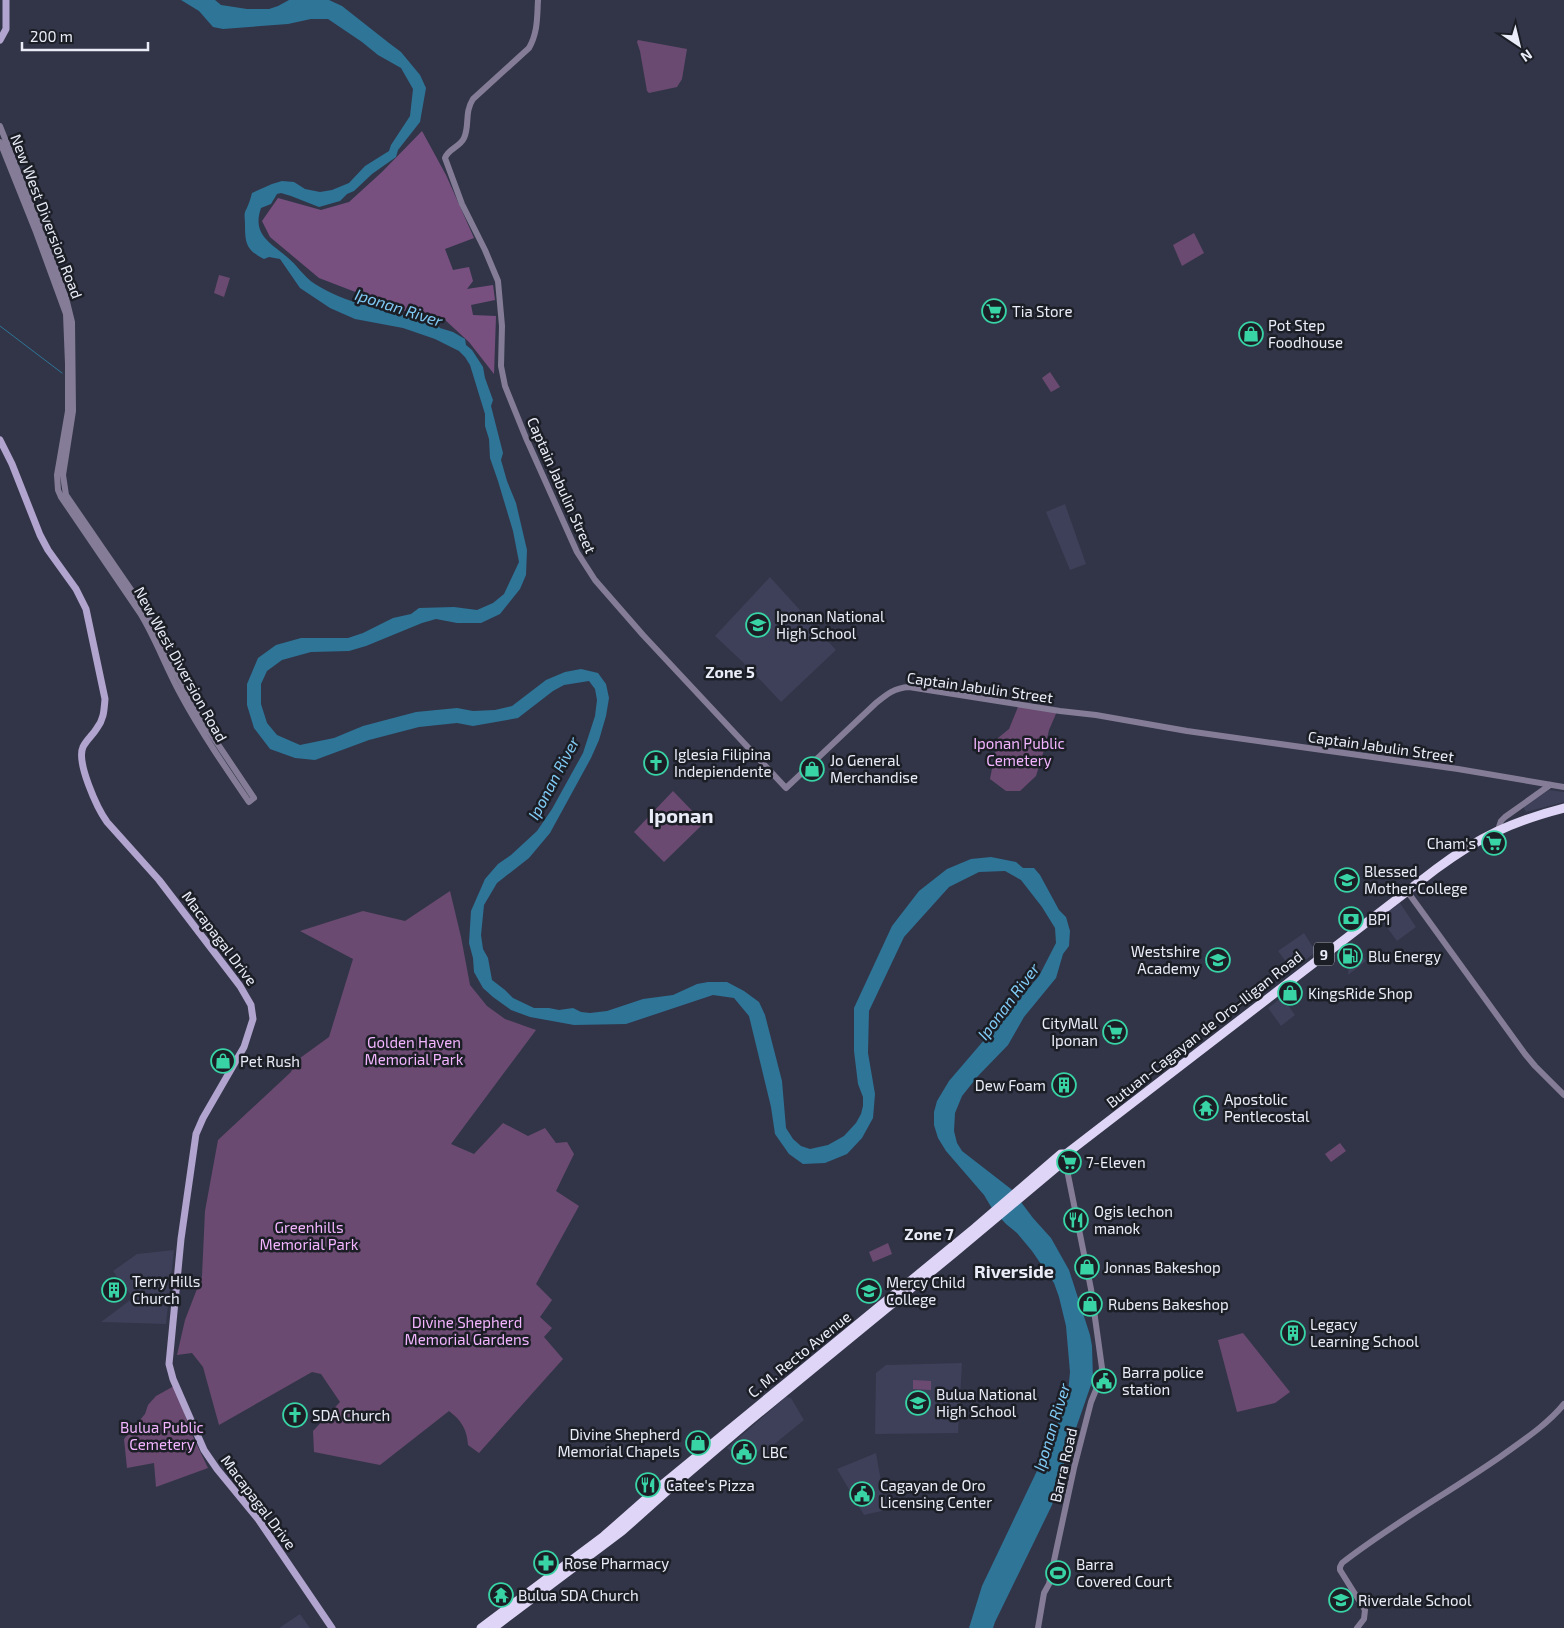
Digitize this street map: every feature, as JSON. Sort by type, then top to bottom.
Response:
[{"type":"highway","name":"Butuan-Cagayan de Oro-Iligan Road","points":[[1064,1156],[1468,846],[1520,821],[1564,808]]},
{"type":"highway","name":"C. M. Recto Avenue","points":[[493,1628],[622,1531],[749,1421],[988,1221],[1029,1182],[1064,1156]]},
{"type":"highway","name":"C. M. Recto Avenue","points":[[481,1628],[619,1524],[662,1485],[988,1221],[1024,1195],[1064,1156]]},
{"type":"main road","points":[[0,40],[6,29],[6,0]]},
{"type":"main road","name":"Macapagal Drive","points":[[0,440],[12,464],[40,536],[76,589],[86,609],[104,699],[104,713],[97,728],[83,746],[81,759],[83,769],[100,811],[107,822],[159,880],[216,953],[240,986],[251,1006],[253,1019],[244,1048],[207,1110],[196,1134],[181,1239],[168,1364],[201,1444],[209,1458],[258,1519],[332,1628]]},
{"type":"street","name":"Captain Jabulin Street","points":[[538,0],[537,24],[532,42],[469,105],[465,136],[462,141],[448,152],[445,158],[462,204],[498,280],[502,326],[501,366],[504,383],[574,547],[590,572],[643,635],[786,788],[876,703],[896,688],[909,687],[1096,715],[1187,731],[1458,769],[1564,787]]},
{"type":"street","name":"New West Diversion Road","points":[[0,126],[46,242],[66,298],[72,322],[73,412],[63,475],[66,495],[145,610],[195,710],[251,800],[190,713],[140,613],[68,509],[58,490],[58,475],[68,411],[66,314],[0,142]]},
{"type":"street","points":[[1498,830],[1505,817],[1550,785]]},
{"type":"street","points":[[1407,891],[1525,1054],[1564,1095]]},
{"type":"street","name":"Barra Road","points":[[1038,1628],[1044,1593],[1050,1584],[1074,1468],[1102,1368],[1102,1358],[1090,1289],[1064,1156]]},
{"type":"street","points":[[1357,1628],[1364,1619],[1365,1610],[1340,1570],[1342,1563],[1396,1524],[1474,1475],[1527,1437],[1564,1404]]},
{"type":"shaded area","points":[[422,131],[446,175],[474,238],[445,249],[453,270],[469,267],[473,281],[467,289],[493,285],[495,300],[471,305],[473,315],[496,316],[494,374],[469,342],[443,318],[410,313],[319,278],[270,237],[262,221],[278,198],[321,210],[349,202],[382,172]]},
{"type":"shaded area","points":[[1065,504],[1086,564],[1070,570],[1046,512]]},
{"type":"shaded area","points":[[770,577],[836,650],[781,702],[715,636]]},
{"type":"shaded area","points":[[1549,790],[1564,792],[1564,802],[1526,812],[1523,807]]},
{"type":"shaded area","points":[[1400,903],[1416,927],[1397,941],[1380,918]]},
{"type":"shaded area","points":[[1304,933],[1316,952],[1292,970],[1278,951]]},
{"type":"shaded area","points":[[1352,942],[1366,961],[1348,975],[1349,966],[1336,954]]},
{"type":"shaded area","points":[[1282,997],[1295,1015],[1281,1026],[1268,1008]]},
{"type":"shaded area","points":[[174,1250],[166,1324],[101,1322],[133,1298],[113,1271],[137,1254]]},
{"type":"shaded area","name":"Bulua National High School","points":[[962,1363],[958,1433],[875,1434],[876,1373],[886,1365]]},
{"type":"shaded area","points":[[786,1397],[791,1398],[804,1420],[766,1451],[762,1447],[747,1464],[727,1448]]},
{"type":"shaded area","points":[[876,1453],[886,1510],[864,1515],[837,1469]]},
{"type":"shaded area","points":[[300,1614],[310,1628],[279,1628]]},
{"type":"green space","points":[[638,40],[687,49],[682,79],[677,87],[649,93],[647,91]]},
{"type":"green space","points":[[1194,233],[1204,253],[1182,266],[1173,245]]},
{"type":"green space","points":[[219,275],[230,278],[224,297],[214,293]]},
{"type":"green space","points":[[1050,372],[1060,387],[1051,392],[1042,378]]},
{"type":"green space","name":"Iponan Public Cemetery","points":[[1020,702],[1058,709],[1049,730],[1036,776],[1020,791],[1006,791],[990,779],[998,738],[1009,729]]},
{"type":"green space","points":[[673,791],[704,823],[664,862],[634,832]]},
{"type":"green space","points":[[450,891],[470,985],[487,1006],[505,1019],[536,1030],[451,1144],[474,1154],[503,1123],[528,1136],[545,1128],[556,1143],[567,1142],[574,1154],[556,1191],[579,1206],[536,1284],[552,1300],[540,1317],[552,1328],[544,1337],[563,1359],[479,1453],[468,1445],[463,1425],[449,1411],[380,1465],[314,1452],[313,1431],[340,1402],[321,1374],[312,1372],[219,1425],[203,1367],[192,1353],[177,1355],[185,1320],[202,1276],[205,1211],[218,1140],[291,1072],[296,1061],[329,1037],[353,959],[300,931],[363,911],[405,921]]},
{"type":"green space","points":[[1340,1143],[1346,1151],[1331,1162],[1325,1154]]},
{"type":"green space","points":[[888,1243],[892,1254],[873,1262],[869,1252]]},
{"type":"green space","points":[[1243,1333],[1290,1392],[1275,1403],[1237,1412],[1218,1340]]},
{"type":"green space","points":[[913,1380],[931,1381],[931,1390],[913,1389]]},
{"type":"green space","name":"Bulua Public Cemetery","points":[[174,1386],[194,1439],[208,1468],[156,1487],[154,1463],[127,1468],[124,1439],[145,1414],[148,1405],[156,1396]]},
{"type":"green space","name":"Barra Covered Court","points":[[1055,1564],[1065,1566],[1062,1582],[1052,1580]]},
{"type":"water","points":[[181,0],[215,0],[221,5],[247,9],[269,9],[289,0],[329,0],[342,6],[401,52],[420,75],[426,88],[420,122],[398,150],[396,157],[340,201],[319,207],[291,196],[281,193],[277,194],[271,204],[261,208],[259,225],[268,242],[291,260],[311,281],[327,291],[365,305],[418,319],[426,318],[435,322],[440,328],[453,332],[465,339],[466,345],[472,350],[483,367],[493,400],[491,406],[503,453],[501,460],[516,503],[527,550],[526,575],[520,589],[500,614],[481,623],[457,623],[436,619],[349,651],[311,652],[282,660],[267,671],[261,684],[261,704],[267,723],[277,735],[300,745],[334,738],[363,726],[416,712],[457,708],[473,711],[495,710],[512,706],[546,680],[565,672],[581,669],[598,673],[606,684],[609,698],[599,740],[591,758],[550,833],[529,858],[497,883],[484,905],[481,935],[492,980],[513,998],[534,1008],[559,1010],[573,1008],[581,1012],[590,1013],[607,1011],[643,999],[673,995],[697,984],[708,982],[727,982],[744,991],[759,1002],[765,1015],[782,1081],[786,1128],[793,1139],[801,1146],[810,1149],[828,1145],[844,1136],[856,1123],[861,1114],[863,1097],[858,1084],[854,1051],[854,1008],[892,926],[919,891],[947,869],[971,859],[991,857],[1016,862],[1023,868],[1034,868],[1040,875],[1059,910],[1066,917],[1070,931],[1069,946],[1063,954],[1056,978],[1024,1017],[1008,1045],[978,1076],[962,1096],[955,1113],[954,1131],[957,1143],[962,1151],[1011,1189],[1051,1238],[1069,1270],[1092,1346],[1093,1379],[1066,1457],[1052,1505],[993,1628],[969,1628],[982,1586],[1045,1454],[1063,1410],[1068,1393],[1070,1372],[1066,1326],[1054,1283],[1032,1251],[1017,1233],[993,1210],[984,1195],[946,1151],[938,1138],[934,1125],[934,1112],[937,1101],[949,1081],[1039,976],[1056,943],[1055,928],[1042,907],[1021,880],[1005,871],[979,872],[949,887],[904,937],[869,1011],[868,1053],[875,1094],[873,1118],[862,1138],[847,1154],[825,1163],[803,1164],[789,1154],[775,1134],[771,1107],[749,1016],[734,998],[713,995],[626,1024],[574,1025],[530,1017],[511,1010],[483,988],[474,972],[469,943],[471,911],[485,879],[498,864],[511,855],[537,831],[552,809],[583,753],[595,716],[597,700],[595,689],[589,681],[564,685],[553,691],[518,718],[473,726],[457,723],[419,727],[369,740],[315,760],[295,758],[270,749],[254,728],[247,705],[247,684],[258,658],[276,645],[301,638],[348,638],[363,633],[393,618],[411,614],[419,608],[454,607],[477,610],[493,603],[504,594],[519,562],[513,531],[490,458],[485,414],[470,365],[465,357],[459,351],[435,339],[403,328],[355,319],[330,308],[300,288],[280,259],[269,257],[264,259],[250,249],[246,241],[245,213],[252,193],[282,181],[294,182],[305,189],[320,192],[332,190],[349,183],[365,166],[389,151],[410,116],[413,89],[401,68],[378,55],[328,19],[311,19],[288,24],[223,29],[213,27],[199,11]]},
{"type":"waterway","points":[[0,326],[62,373]]},
{"type":"place","name":"Tia Store","points":[[994,311]]},
{"type":"place","name":"Pot Step Foodhouse","points":[[1251,334]]},
{"type":"place","name":"Iponan National High School","points":[[758,625]]},
{"type":"place","name":"Iglesia Filipina Indepiendente","points":[[656,763]]},
{"type":"place","name":"Jo General Merchandise","points":[[812,769]]},
{"type":"place","name":"Cham's","points":[[1494,843]]},
{"type":"place","name":"Blessed Mother College","points":[[1347,880]]},
{"type":"place","name":"BPI","points":[[1351,919]]},
{"type":"place","name":"Blu Energy","points":[[1350,956]]},
{"type":"place","name":"Westshire Academy","points":[[1218,960]]},
{"type":"place","name":"KingsRide Shop","points":[[1290,993]]},
{"type":"place","name":"CityMall Iponan","points":[[1115,1032]]},
{"type":"place","name":"Pet Rush","points":[[223,1061]]},
{"type":"place","name":"Dew Foam","points":[[1064,1085]]},
{"type":"place","name":"Apostolic Pentlecostal","points":[[1206,1108]]},
{"type":"place","name":"7-Eleven","points":[[1069,1162]]},
{"type":"place","name":"Ogis lechon manok","points":[[1076,1220]]},
{"type":"place","name":"Jonnas Bakeshop","points":[[1087,1267]]},
{"type":"place","name":"Terry Hills Church","points":[[114,1290]]},
{"type":"place","name":"Mercy Child College","points":[[869,1291]]},
{"type":"place","name":"Rubens Bakeshop","points":[[1090,1304]]},
{"type":"place","name":"Legacy Learning School","points":[[1293,1333]]},
{"type":"place","name":"Barra police station","points":[[1104,1381]]},
{"type":"place","name":"Bulua National High School","points":[[918,1403]]},
{"type":"place","name":"SDA Church","points":[[295,1415]]},
{"type":"place","name":"Divine Shepherd Memorial Chapels","points":[[698,1443]]},
{"type":"place","name":"LBC","points":[[744,1452]]},
{"type":"place","name":"Catee's Pizza","points":[[648,1485]]},
{"type":"place","name":"Cagayan de Oro Licensing Center","points":[[862,1494]]},
{"type":"place","name":"Rose Pharmacy","points":[[546,1563]]},
{"type":"place","name":"Barra Covered Court","points":[[1058,1573]]},
{"type":"place","name":"Bulua SDA Church","points":[[501,1595]]},
{"type":"place","name":"Riverdale School","points":[[1341,1600]]},
{"type":"district","name":"Zone 5","points":[[730,671]]},
{"type":"district","name":"Iponan","points":[[681,815]]},
{"type":"district","name":"Zone 7","points":[[929,1233]]},
{"type":"district","name":"Riverside","points":[[1014,1271]]},
{"type":"water label","name":"Iponan River","points":[[399,307]]},
{"type":"water label","name":"Iponan River","points":[[553,778]]},
{"type":"water label","name":"Iponan River","points":[[1008,1001]]},
{"type":"water label","name":"Iponan River","points":[[1051,1427]]},
{"type":"park label","name":"Golden Haven Memorial Park","points":[[414,1050]]},
{"type":"park label","name":"Greenhills Memorial Park","points":[[309,1236]]},
{"type":"park label","name":"Divine Shepherd Memorial Gardens","points":[[467,1330]]}]
